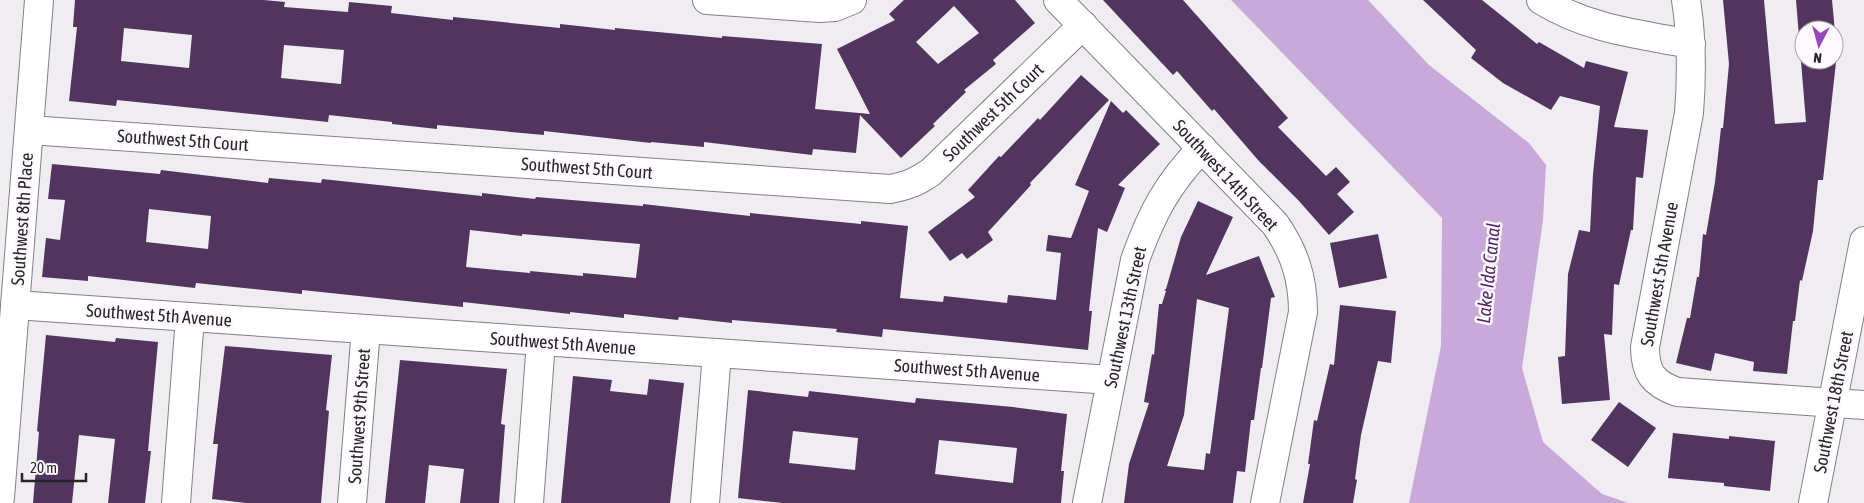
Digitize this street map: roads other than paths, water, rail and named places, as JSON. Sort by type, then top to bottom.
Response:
[{"type":"street","name":"Southwest 8th Place","points":[[0,498],[39,0]]},
{"type":"street","points":[[707,0],[820,8],[834,7],[852,0]]},
{"type":"street","name":"Southwest 14th Street","points":[[1058,0],[1275,224],[1291,250],[1301,280],[1303,312],[1265,503]]},
{"type":"street","points":[[1540,0],[1560,12],[1588,23],[1691,44]]},
{"type":"street","name":"Southwest 5th Avenue","points":[[1686,0],[1691,44],[1692,80],[1689,113],[1645,346],[1645,362],[1651,376],[1663,387],[1677,392],[1864,406]]},
{"type":"street","name":"Southwest 5th Court","points":[[29,130],[890,189],[912,184],[930,172],[1082,25]]},
{"type":"street","name":"Southwest 13th Street","points":[[1087,503],[1135,260],[1147,227],[1163,195],[1184,167],[1202,148]]},
{"type":"street","name":"Southwest 18th Street","points":[[1814,503],[1864,241]]},
{"type":"street","name":"Southwest 5th Avenue","points":[[15,305],[1111,380]]},
{"type":"street","points":[[176,503],[190,317]]},
{"type":"street","name":"Southwest 9th Street","points":[[352,503],[366,329]]},
{"type":"street","points":[[529,503],[541,341]]},
{"type":"street","points":[[705,503],[717,353]]},
{"type":"water","name":"Lake Ida Canal","points":[[1231,0],[1368,0],[1429,65],[1529,143],[1546,165],[1543,220],[1522,368],[1543,442],[1602,494],[1628,503],[1409,503],[1441,346],[1442,218]]}]
